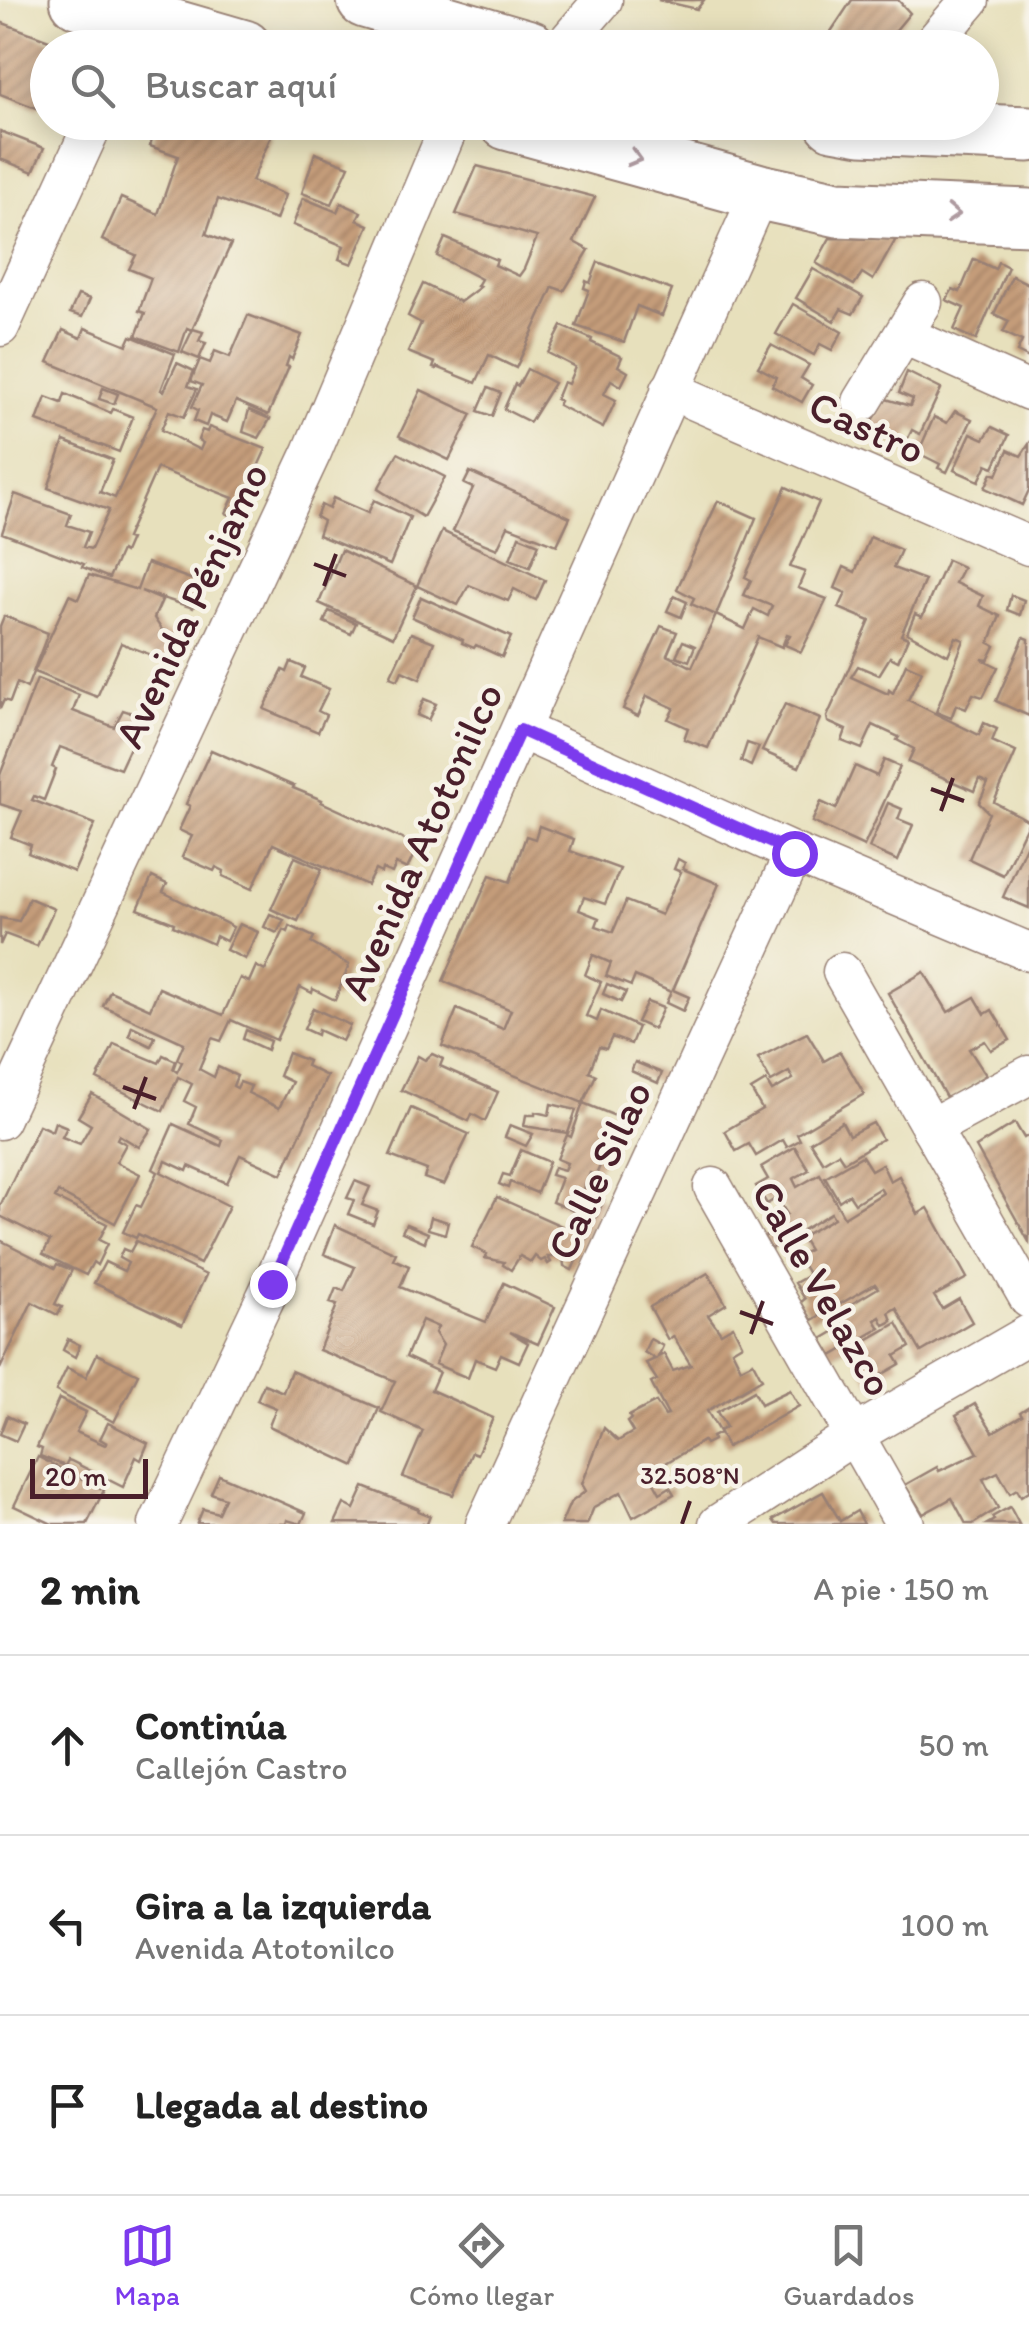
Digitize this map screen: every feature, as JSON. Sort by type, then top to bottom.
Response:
[{"type":"main road","points":[[78,0],[131,30]]},
{"type":"main road","points":[[365,0],[468,30]]},
{"type":"main road","points":[[999,132],[1029,134]]},
{"type":"main road","points":[[572,140],[760,192],[838,209],[1029,218]]},
{"type":"street","points":[[577,30],[603,0]]},
{"type":"street","points":[[944,30],[970,0]]},
{"type":"street","points":[[0,327],[86,140]]},
{"type":"street","name":"Avenida Pénjamo","points":[[0,1120],[312,452],[443,140]]},
{"type":"street","name":"Avenida Atotonilco","points":[[158,1524],[272,1284],[760,192]]},
{"type":"street","points":[[862,402],[923,302]]},
{"type":"street","points":[[904,335],[1029,390]]},
{"type":"street","name":"Castro","points":[[670,390],[1029,546]]},
{"type":"street","points":[[520,730],[794,853],[1029,952]]},
{"type":"street","name":"Calle Silao","points":[[486,1524],[794,853]]},
{"type":"street","points":[[842,972],[1029,1299]]},
{"type":"street","points":[[931,1128],[1029,1075]]},
{"type":"street","name":"Calle Velazco","points":[[713,1187],[905,1524]]},
{"type":"street","points":[[718,1524],[854,1435],[1029,1334]]},
{"type":"building","points":[[658,0],[704,0],[697,9]]},
{"type":"building","points":[[852,0],[898,0],[910,13],[896,30],[832,30]]},
{"type":"building","points":[[0,22],[30,33],[30,106],[0,94]]},
{"type":"building","points":[[0,131],[44,148],[33,172],[0,159]]},
{"type":"building","points":[[152,140],[269,140],[252,181],[285,195],[276,220],[218,199],[206,234],[231,244],[192,330],[187,328],[179,352],[136,336],[145,313],[139,311],[151,278],[129,269],[136,255],[102,240],[121,198],[158,214],[178,156],[150,146]]},
{"type":"building","points":[[315,153],[349,166],[332,204],[302,193]]},
{"type":"building","points":[[477,166],[595,197],[574,242],[589,250],[564,291],[553,287],[516,368],[489,355],[476,383],[433,368],[435,363],[408,352],[421,323],[408,316],[423,284],[460,302],[480,287],[477,286],[481,279],[437,256],[445,238],[497,260],[495,265],[519,276],[524,269],[537,237],[456,214]]},
{"type":"building","points":[[303,198],[337,212],[341,203],[361,212],[357,220],[369,225],[352,264],[339,259],[344,246],[293,225]]},
{"type":"building","points":[[830,238],[896,239],[873,280],[862,273],[854,285],[816,263]]},
{"type":"building","points":[[974,259],[995,269],[998,262],[1008,267],[976,340],[954,330],[964,308],[946,300],[953,289],[960,292]]},
{"type":"building","points":[[598,262],[672,290],[662,316],[637,306],[624,342],[576,326],[589,290],[584,288],[586,281],[590,283]]},
{"type":"building","points":[[813,269],[863,297],[853,314],[841,309],[834,321],[796,298]]},
{"type":"building","points":[[1012,276],[1029,284],[1029,358],[1017,352],[1022,341],[1003,332],[1009,321],[994,314]]},
{"type":"building","points":[[78,295],[90,299],[82,317],[70,313]]},
{"type":"building","points":[[793,304],[842,332],[832,350],[820,344],[814,355],[776,334]]},
{"type":"building","points":[[248,315],[302,335],[292,359],[289,357],[289,367],[268,415],[236,401],[227,422],[210,415],[206,426],[194,421],[198,410],[192,407],[202,385],[191,381],[200,359],[210,363],[215,351],[230,357]]},
{"type":"building","points":[[562,326],[622,357],[618,366],[628,372],[621,386],[611,380],[604,394],[616,400],[603,428],[558,405],[560,401],[556,399],[563,382],[568,384],[575,367],[548,353]]},
{"type":"building","points":[[85,328],[127,345],[131,336],[175,354],[161,390],[164,391],[177,363],[194,371],[188,386],[197,389],[184,417],[169,411],[161,430],[200,450],[203,443],[198,440],[202,430],[207,432],[209,427],[266,449],[235,517],[226,513],[233,498],[157,468],[126,538],[130,539],[124,553],[121,551],[109,578],[82,567],[84,564],[2,533],[15,494],[71,514],[67,525],[89,532],[83,547],[91,549],[109,510],[48,488],[64,441],[113,460],[100,492],[115,498],[157,407],[48,362],[63,330],[81,338]]},
{"type":"building","points":[[193,329],[203,332],[199,341],[206,343],[199,359],[182,352]]},
{"type":"building","points":[[771,345],[809,365],[801,378],[812,385],[802,402],[772,386],[776,377],[758,367]]},
{"type":"building","points":[[527,369],[554,383],[530,422],[504,409]]},
{"type":"building","points":[[907,372],[941,389],[920,434],[912,430],[903,448],[881,437],[879,441],[864,435],[886,399],[910,406],[913,399],[899,393]]},
{"type":"building","points":[[103,388],[118,394],[114,404],[99,399]]},
{"type":"building","points":[[488,388],[501,393],[492,416],[478,411]]},
{"type":"building","points":[[421,390],[472,414],[449,460],[399,436]]},
{"type":"building","points":[[65,394],[111,413],[113,409],[133,417],[119,452],[37,421],[46,397],[62,403]]},
{"type":"building","points":[[249,410],[270,419],[259,438],[243,432]]},
{"type":"building","points":[[955,411],[972,419],[947,472],[918,453],[934,417],[947,423]]},
{"type":"building","points":[[992,427],[1009,435],[994,467],[987,464],[979,481],[954,470],[971,433],[984,439]]},
{"type":"building","points":[[1029,444],[1029,490],[1022,505],[985,488],[992,473],[997,475],[1008,450],[1021,456]]},
{"type":"building","points":[[398,453],[445,477],[423,517],[378,489]]},
{"type":"building","points":[[470,472],[570,517],[557,545],[508,526],[497,549],[453,531],[473,488],[464,484]]},
{"type":"building","points":[[786,487],[819,502],[790,567],[805,572],[798,588],[827,599],[801,652],[785,645],[790,635],[787,634],[782,647],[758,637],[708,748],[684,739],[688,728],[668,719],[674,708],[647,696],[638,716],[623,709],[661,626],[677,632],[667,655],[692,667],[716,615],[745,629],[754,609],[768,616],[772,606],[744,595],[751,580],[745,577]]},
{"type":"building","points":[[333,498],[368,513],[374,500],[410,517],[390,565],[318,535],[323,521],[316,517],[321,505],[329,509]]},
{"type":"building","points":[[718,501],[756,518],[716,615],[691,604],[694,598],[677,589]]},
{"type":"building","points":[[442,531],[545,580],[536,600],[514,589],[508,601],[469,585],[458,605],[417,586]]},
{"type":"building","points":[[519,536],[539,544],[530,567],[510,559]]},
{"type":"building","points":[[870,537],[901,550],[893,568],[925,580],[901,635],[908,638],[898,661],[890,657],[879,675],[858,666],[851,677],[888,694],[889,690],[893,693],[906,664],[922,671],[908,700],[979,735],[984,723],[997,729],[992,741],[1016,752],[994,802],[1029,821],[1003,875],[969,859],[989,813],[979,803],[988,783],[979,779],[974,791],[908,762],[914,749],[873,725],[862,749],[842,741],[846,730],[828,722],[870,621],[839,608],[846,593],[835,588],[844,567],[855,572]]},
{"type":"building","points":[[341,550],[417,586],[393,637],[319,603]]},
{"type":"building","points":[[947,560],[963,567],[955,583],[983,596],[979,606],[1000,616],[989,643],[995,646],[988,660],[982,659],[998,667],[983,697],[973,694],[966,709],[956,705],[951,718],[936,712],[964,640],[956,637],[948,655],[907,633],[915,614],[922,617]]},
{"type":"building","points":[[147,563],[204,584],[193,608],[141,591],[162,600],[154,618],[162,630],[180,637],[169,662],[121,643],[97,697],[34,672],[69,595],[78,599],[89,575],[137,590]]},
{"type":"building","points":[[1011,595],[1024,600],[1020,615],[1007,610]]},
{"type":"building","points":[[674,596],[687,602],[681,617],[667,611]]},
{"type":"building","points":[[421,597],[511,637],[502,657],[462,643],[463,640],[412,617]]},
{"type":"building","points":[[329,611],[356,623],[351,634],[324,622]]},
{"type":"building","points":[[4,616],[48,633],[27,688],[17,683],[10,702],[4,700],[0,709],[0,626]]},
{"type":"building","points":[[411,633],[434,642],[420,679],[402,671],[398,680],[390,677]]},
{"type":"building","points":[[1024,637],[1029,639],[1029,716],[996,701]]},
{"type":"building","points":[[683,641],[695,646],[689,661],[676,656]]},
{"type":"building","points":[[291,662],[305,668],[301,677],[329,689],[318,711],[326,715],[318,732],[264,709]]},
{"type":"building","points":[[37,679],[79,695],[73,711],[114,727],[123,710],[144,717],[120,769],[60,747],[44,800],[34,796],[32,800],[95,824],[74,872],[28,853],[31,845],[11,837],[22,811],[0,804],[0,775]]},
{"type":"building","points":[[424,699],[436,704],[428,720],[417,715]]},
{"type":"building","points":[[785,704],[820,719],[799,767],[762,751]]},
{"type":"building","points":[[747,743],[759,747],[751,766],[741,761]]},
{"type":"building","points":[[211,750],[418,846],[407,869],[396,864],[392,873],[375,870],[367,885],[273,844],[252,889],[223,876],[224,871],[216,867],[214,871],[182,857],[192,836],[179,830],[190,806],[186,804]]},
{"type":"building","points":[[884,760],[900,767],[864,846],[812,822],[821,802],[836,809],[855,766],[877,776]]},
{"type":"building","points":[[888,803],[902,809],[898,819],[913,825],[898,861],[869,848]]},
{"type":"building","points":[[539,826],[574,839],[570,851],[620,869],[605,904],[584,897],[579,910],[599,918],[596,926],[613,932],[626,901],[661,915],[681,872],[674,869],[678,859],[685,863],[683,869],[719,884],[673,990],[689,997],[683,1011],[666,1003],[671,992],[635,976],[631,986],[606,976],[611,963],[593,955],[585,975],[601,982],[586,1016],[597,1021],[601,1010],[638,1027],[631,1044],[612,1037],[606,1049],[599,1047],[589,1072],[596,1075],[583,1103],[442,1046],[457,1009],[503,1029],[511,1010],[443,981],[490,875],[510,882],[526,836],[535,839]]},
{"type":"building","points":[[1029,839],[1029,908],[1003,897]]},
{"type":"building","points":[[295,857],[322,869],[298,921],[271,909]]},
{"type":"building","points":[[152,877],[167,884],[163,892],[233,927],[226,941],[216,936],[213,944],[138,909]]},
{"type":"building","points":[[29,898],[54,909],[37,946],[5,934],[0,945],[0,918],[19,921]]},
{"type":"building","points":[[270,914],[284,920],[277,933],[264,927]]},
{"type":"building","points":[[239,924],[258,932],[245,959],[226,950]]},
{"type":"building","points":[[290,926],[314,937],[311,943],[349,965],[335,1000],[300,987],[276,1040],[231,1020],[221,1041],[212,1038],[199,1069],[214,1077],[218,1067],[237,1076],[233,1086],[237,1088],[240,1082],[251,1086],[248,1093],[279,1108],[292,1082],[279,1076],[288,1053],[308,1061],[306,1066],[327,1076],[282,1174],[240,1155],[227,1183],[189,1166],[187,1171],[166,1161],[161,1172],[229,1206],[200,1264],[138,1234],[136,1238],[123,1232],[158,1172],[153,1169],[173,1124],[221,1146],[223,1140],[189,1124],[196,1107],[184,1101],[192,1084],[178,1077],[163,1111],[97,1079],[114,1044],[159,1063],[163,1055],[176,1061],[173,1069],[177,1072],[182,1062],[177,1059],[184,1043],[103,1006],[110,991],[150,1009],[159,988],[223,1015],[240,978],[249,982],[256,966],[265,971],[284,930],[288,932]]},
{"type":"building","points":[[924,972],[948,1012],[975,997],[985,1014],[992,1010],[1010,1040],[991,1050],[985,1041],[969,1049],[986,1075],[947,1099],[888,993]]},
{"type":"building","points":[[607,984],[626,992],[621,1002],[603,994]]},
{"type":"building","points":[[647,1002],[663,1008],[653,1029],[637,1022]]},
{"type":"building","points":[[313,1008],[350,1025],[342,1041],[318,1030],[317,1035],[304,1029]]},
{"type":"building","points":[[132,1026],[155,1037],[151,1046],[129,1035]]},
{"type":"building","points":[[246,1030],[270,1041],[267,1050],[243,1039]]},
{"type":"building","points":[[807,1033],[824,1061],[840,1052],[864,1094],[797,1134],[800,1140],[787,1147],[783,1140],[756,1156],[749,1144],[736,1151],[725,1131],[762,1109],[751,1090],[766,1081],[772,1091],[793,1079],[789,1072],[771,1082],[758,1058]]},
{"type":"building","points":[[432,1054],[443,1059],[440,1066],[498,1092],[485,1121],[472,1114],[469,1121],[401,1090],[418,1056],[425,1060]]},
{"type":"building","points":[[635,1062],[662,1073],[658,1083],[631,1071]]},
{"type":"building","points":[[92,1094],[151,1129],[139,1147],[119,1135],[117,1139],[126,1144],[116,1162],[140,1174],[115,1223],[58,1192],[55,1198],[107,1224],[99,1240],[107,1244],[97,1265],[93,1262],[86,1275],[43,1254],[50,1241],[0,1216],[0,1206],[39,1125],[52,1131],[55,1122],[67,1127],[62,1137],[80,1144],[91,1125],[78,1117]]},
{"type":"building","points":[[583,1103],[623,1119],[609,1155],[605,1154],[596,1175],[590,1173],[583,1191],[604,1200],[572,1270],[564,1266],[563,1257],[548,1257],[548,1264],[535,1256],[531,1262],[520,1256],[511,1270],[504,1262],[485,1258],[487,1254],[472,1247],[497,1197],[566,1228],[574,1211],[552,1202],[561,1178],[551,1175],[554,1167],[564,1170],[567,1163],[557,1159],[567,1135],[571,1137]]},
{"type":"building","points":[[551,1104],[576,1110],[568,1133],[524,1126],[526,1115],[549,1115]]},
{"type":"building","points":[[411,1108],[469,1134],[444,1185],[424,1178],[427,1170],[390,1156]]},
{"type":"building","points":[[842,1122],[849,1135],[873,1123],[882,1139],[844,1162],[838,1153],[823,1162],[810,1142]]},
{"type":"building","points":[[1015,1123],[1024,1138],[1029,1135],[1029,1242],[976,1147]]},
{"type":"building","points":[[510,1125],[533,1134],[526,1146],[505,1137]]},
{"type":"building","points":[[795,1147],[809,1170],[793,1179],[797,1187],[820,1174],[844,1217],[883,1193],[880,1188],[855,1203],[849,1194],[839,1201],[825,1177],[862,1156],[871,1170],[882,1164],[890,1181],[899,1176],[918,1214],[928,1208],[967,1278],[934,1296],[942,1309],[959,1299],[972,1322],[921,1352],[896,1308],[889,1312],[892,1321],[884,1325],[880,1317],[875,1320],[880,1328],[832,1356],[822,1339],[837,1330],[830,1317],[878,1288],[875,1284],[812,1320],[801,1302],[805,1299],[795,1283],[809,1275],[797,1256],[809,1250],[801,1237],[834,1218],[831,1213],[771,1249],[764,1237],[781,1228],[777,1221],[787,1214],[777,1198],[767,1204],[756,1186],[768,1179],[761,1167]]},
{"type":"building","points":[[521,1150],[549,1162],[537,1193],[510,1182],[508,1188],[499,1184],[503,1174],[510,1176]]},
{"type":"building","points":[[355,1181],[370,1187],[362,1205],[378,1211],[373,1224],[348,1214],[354,1200],[347,1198]]},
{"type":"building","points":[[431,1217],[448,1222],[445,1234],[428,1229]]},
{"type":"building","points":[[406,1224],[428,1233],[425,1242],[402,1232]]},
{"type":"building","points":[[335,1225],[396,1253],[393,1259],[409,1266],[400,1287],[486,1322],[504,1283],[555,1307],[538,1344],[510,1332],[528,1343],[519,1362],[501,1354],[495,1367],[475,1359],[468,1378],[435,1364],[443,1345],[435,1333],[438,1327],[422,1320],[406,1357],[439,1372],[431,1390],[493,1418],[453,1495],[403,1477],[423,1431],[381,1412],[395,1381],[319,1350],[337,1305],[330,1303],[336,1288],[344,1291],[355,1267],[324,1254]]},
{"type":"building","points":[[0,1240],[55,1268],[57,1264],[72,1270],[55,1304],[62,1307],[58,1315],[32,1302],[0,1369]]},
{"type":"building","points":[[136,1241],[206,1275],[182,1325],[94,1283],[105,1262],[124,1271],[128,1263],[119,1258],[123,1249],[130,1252]]},
{"type":"building","points":[[708,1273],[726,1304],[708,1315],[721,1333],[733,1326],[742,1344],[732,1350],[741,1368],[753,1362],[762,1379],[707,1411],[720,1433],[713,1440],[705,1444],[703,1441],[649,1473],[660,1493],[670,1487],[674,1494],[633,1517],[621,1492],[594,1507],[587,1524],[561,1524],[570,1503],[586,1491],[582,1484],[604,1428],[618,1441],[633,1432],[627,1422],[629,1416],[656,1402],[668,1415],[651,1383],[657,1380],[646,1363],[655,1359],[644,1352],[650,1339],[663,1346],[658,1357],[664,1354],[673,1371],[691,1365],[673,1336],[668,1340],[650,1307]]},
{"type":"building","points":[[897,1323],[910,1347],[895,1356],[900,1364],[869,1382],[858,1363],[870,1356],[862,1343]]},
{"type":"building","points":[[68,1339],[80,1345],[75,1357],[63,1350]]},
{"type":"building","points":[[97,1354],[138,1374],[114,1422],[56,1391],[67,1368],[86,1377]]},
{"type":"building","points":[[291,1371],[379,1408],[355,1466],[269,1426],[276,1408],[257,1400],[264,1384],[283,1392]]},
{"type":"building","points":[[790,1390],[799,1406],[727,1447],[719,1431],[726,1427],[717,1412],[754,1391],[761,1404]]},
{"type":"building","points":[[59,1399],[86,1412],[76,1432],[105,1445],[100,1439],[108,1423],[148,1443],[141,1460],[136,1457],[123,1487],[71,1461],[65,1466],[40,1456],[42,1449],[37,1447]]},
{"type":"building","points":[[975,1404],[993,1432],[1022,1415],[1020,1412],[1029,1406],[1029,1491],[1021,1496],[1017,1489],[1010,1493],[998,1472],[983,1479],[998,1508],[973,1524],[966,1524],[952,1498],[923,1514],[905,1485],[937,1467],[939,1471],[978,1453],[956,1415]]},
{"type":"building","points":[[7,1416],[24,1424],[16,1441],[0,1434]]},
{"type":"building","points":[[38,1457],[104,1490],[87,1524],[52,1524],[14,1506]]},
{"type":"building","points":[[219,1475],[306,1513],[301,1524],[287,1520],[286,1524],[197,1523],[203,1509],[218,1513],[225,1498],[211,1493]]},
{"type":"building","points":[[364,1487],[419,1509],[430,1516],[427,1524],[335,1523],[344,1504],[354,1509]]},
{"type":"building","points":[[823,1492],[840,1521],[857,1511],[864,1524],[776,1524],[773,1520]]},
{"type":"building","points":[[1010,1507],[1019,1524],[987,1524],[994,1520],[992,1517]]},
{"type":"route","points":[[272,1284],[520,730],[794,853]]}]
